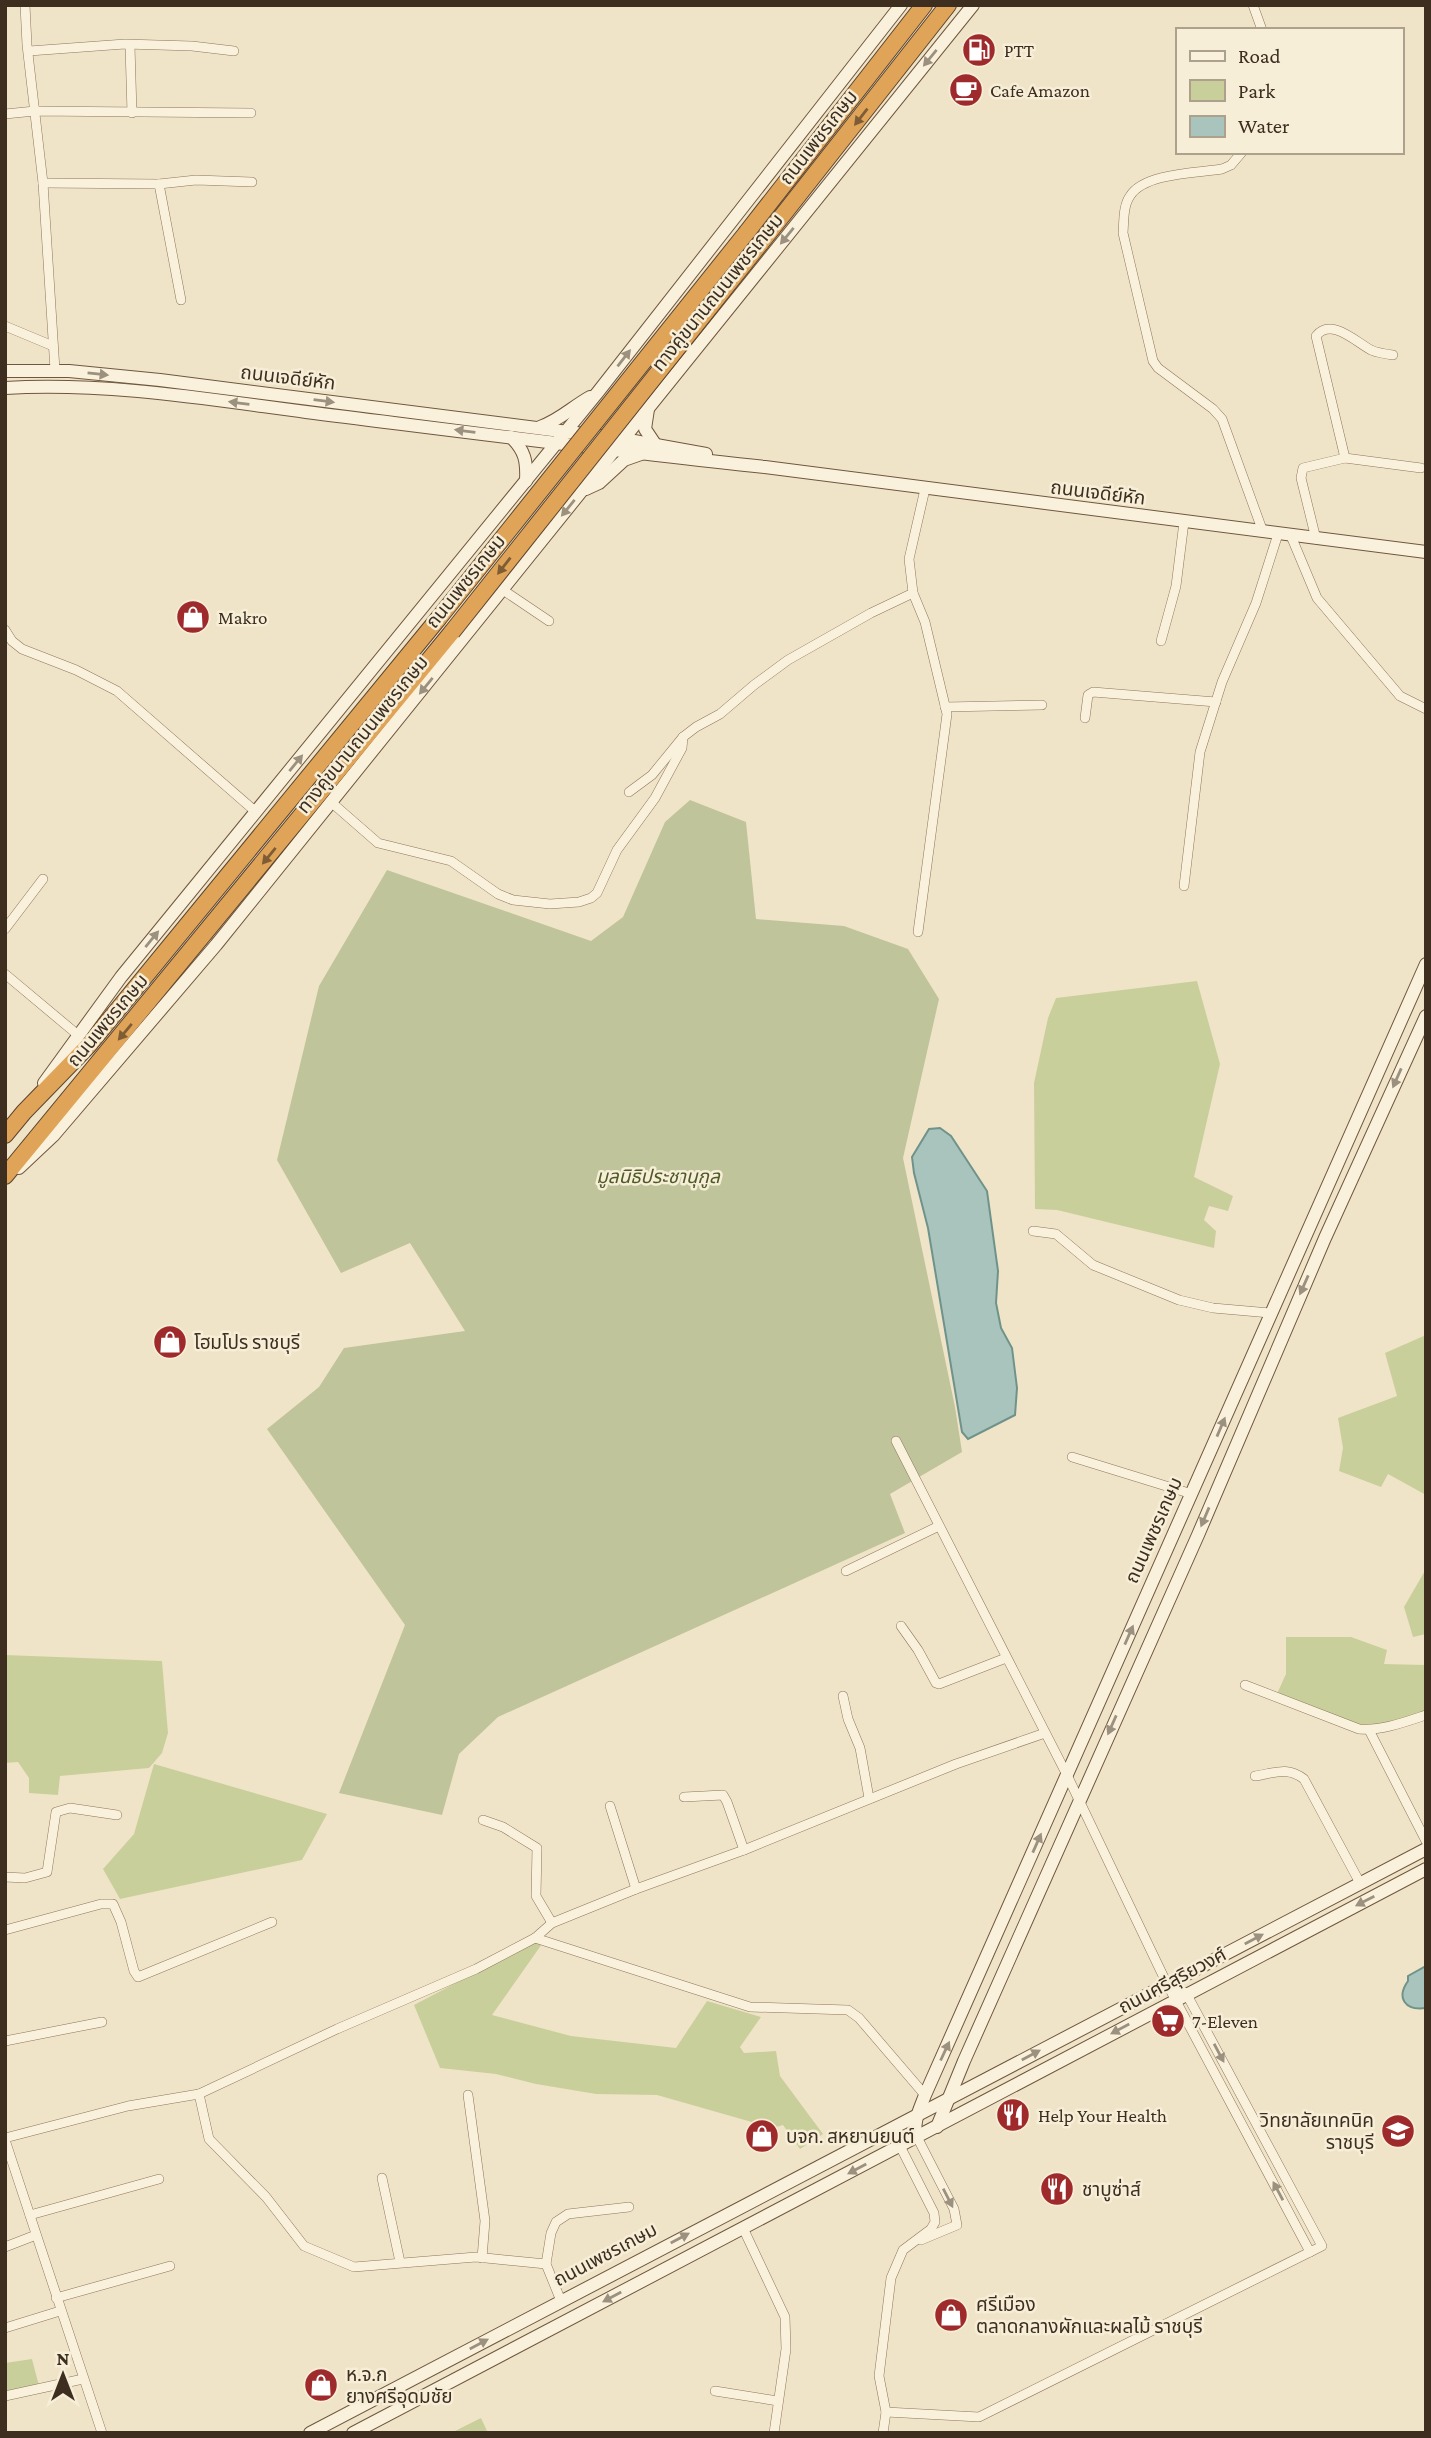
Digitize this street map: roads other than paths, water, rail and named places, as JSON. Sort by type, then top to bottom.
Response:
[{"type":"highway","name":"ถนนเพชรเกษม","points":[[5,1135],[88,1045],[438,619],[924,5]]},
{"type":"highway","name":"ถนนเพชรเกษม","points":[[5,1178],[452,632],[948,5]]},
{"type":"main road","name":"ทางคู่ขนานถนนเพชรเกษม","points":[[24,1112],[121,977],[421,606],[566,432],[901,5]]},
{"type":"main road","name":"ทางคู่ขนานถนนเพชรเกษม","points":[[5,1178],[53,1136],[216,945],[973,5]]},
{"type":"main road","name":"ถนนเจดีย์หัก","points":[[5,371],[55,370],[173,382],[623,439],[765,467]]},
{"type":"main road","name":"ถนนเจดีย์หัก","points":[[5,388],[159,393],[1426,552]]},
{"type":"main road","points":[[536,428],[564,416],[577,404],[598,392]]},
{"type":"main road","points":[[648,408],[645,429],[655,444]]},
{"type":"main road","points":[[511,437],[521,447],[526,458],[526,481]]},
{"type":"main road","points":[[583,490],[599,483],[624,460],[641,454]]},
{"type":"main road","name":"ถนนเพชรเกษม","points":[[918,2137],[914,2128],[925,2095],[1426,964]]},
{"type":"main road","points":[[937,2127],[1198,1535],[1319,1251],[1426,1016]]},
{"type":"main road","points":[[1301,1244],[1319,1251]]},
{"type":"main road","name":"ถนนศรีสุริยวงศ์","points":[[919,2112],[1426,1849]]},
{"type":"main road","name":"ถนนศรีสุริยวงศ์","points":[[918,2137],[1426,1869]]},
{"type":"main road","name":"ถนนเพชรเกษม","points":[[310,2433],[919,2112]]},
{"type":"main road","points":[[353,2433],[918,2137]]},
{"type":"street","points":[[25,5],[43,183],[55,370]]},
{"type":"street","points":[[1253,5],[1261,28]]},
{"type":"street","points":[[29,51],[130,46],[192,46],[234,51]]},
{"type":"street","points":[[130,46],[132,113]]},
{"type":"street","points":[[5,114],[35,111],[251,113]]},
{"type":"street","points":[[1239,154],[1231,165],[1222,169],[1155,179],[1142,184],[1129,196],[1123,233],[1153,361],[1157,368],[1213,409],[1222,419],[1263,532]]},
{"type":"street","points":[[43,183],[159,184],[196,180],[252,182]]},
{"type":"street","points":[[159,184],[181,300]]},
{"type":"street","points":[[5,326],[53,346]]},
{"type":"street","points":[[1345,458],[1316,337],[1319,332],[1335,330],[1377,352],[1393,355]]},
{"type":"street","points":[[1316,539],[1301,472],[1308,465],[1345,458],[1421,468]]},
{"type":"street","points":[[918,932],[947,715],[925,622],[913,593],[909,559],[925,489]]},
{"type":"street","points":[[1161,641],[1176,586],[1184,522]]},
{"type":"street","points":[[1184,886],[1200,752],[1222,681],[1284,535]]},
{"type":"street","points":[[1284,535],[1317,598],[1400,696],[1426,709]]},
{"type":"street","points":[[503,590],[549,621]]},
{"type":"street","points":[[629,792],[652,775],[683,737],[720,715],[788,660],[871,613],[913,593]]},
{"type":"street","points":[[5,630],[12,642],[22,649],[76,670],[117,691],[256,812]]},
{"type":"street","points":[[1086,718],[1088,695],[1094,692],[1216,702]]},
{"type":"street","points":[[946,707],[1042,705]]},
{"type":"street","points":[[331,802],[378,843],[451,861],[498,894],[513,900],[550,904],[579,902],[597,893],[617,850],[655,798],[682,748],[683,737]]},
{"type":"street","points":[[5,929],[43,879]]},
{"type":"street","points":[[7,980],[78,1035]]},
{"type":"street","points":[[1033,1231],[1056,1234],[1093,1265],[1179,1300],[1213,1308],[1270,1313]]},
{"type":"street","points":[[886,2412],[979,2417],[1322,2246],[1272,2152],[1181,1996],[1167,1984],[1078,1802],[1067,1774],[896,1441]]},
{"type":"street","points":[[1072,1457],[1192,1494]]},
{"type":"street","points":[[846,1571],[939,1526]]},
{"type":"street","points":[[901,1626],[939,1684],[1006,1658]]},
{"type":"street","points":[[1245,1685],[1359,1729],[1369,1730],[1402,1723],[1426,1714]]},
{"type":"street","points":[[843,1696],[848,1719],[860,1748],[869,1798]]},
{"type":"street","points":[[1369,1730],[1426,1841]]},
{"type":"street","points":[[102,2433],[5,2139],[128,2106],[198,2094],[337,2029],[476,1969],[535,1938],[552,1923],[744,1850],[869,1798],[1045,1733]]},
{"type":"street","points":[[1255,1776],[1287,1770],[1304,1779],[1360,1883]]},
{"type":"street","points":[[684,1797],[723,1795],[744,1850]]},
{"type":"street","points":[[610,1806],[636,1889]]},
{"type":"street","points":[[5,1877],[25,1878],[47,1872],[56,1812],[69,1808],[117,1815]]},
{"type":"street","points":[[483,1820],[503,1827],[537,1848],[536,1896],[552,1923]]},
{"type":"street","points":[[5,1930],[101,1904],[113,1904],[134,1971],[138,1976],[271,1923]]},
{"type":"street","points":[[535,1938],[750,2007],[848,2010],[859,2018],[925,2095]]},
{"type":"street","points":[[1181,1996],[1260,2158],[1310,2252]]},
{"type":"street","points":[[5,2041],[102,2022]]},
{"type":"street","points":[[198,2094],[209,2139],[266,2197],[304,2246],[354,2267],[482,2258],[546,2264]]},
{"type":"street","points":[[468,2095],[485,2221],[482,2258]]},
{"type":"street","points":[[916,2241],[957,2225],[954,2210],[918,2137]]},
{"type":"street","points":[[883,2433],[886,2412],[879,2376],[887,2302],[897,2260],[902,2250],[931,2229],[935,2222],[934,2213],[900,2146]]},
{"type":"street","points":[[1260,2158],[1272,2152]]},
{"type":"street","points":[[382,2178],[400,2262]]},
{"type":"street","points":[[30,2216],[159,2179]]},
{"type":"street","points":[[561,2301],[546,2264],[551,2233],[556,2222],[568,2214],[629,2207]]},
{"type":"street","points":[[743,2228],[785,2317],[786,2349],[774,2433]]},
{"type":"street","points":[[5,2247],[36,2235]]},
{"type":"street","points":[[56,2298],[170,2266]]},
{"type":"street","points":[[5,2328],[60,2311]]},
{"type":"street","points":[[5,2396],[83,2379]]},
{"type":"street","points":[[715,2391],[778,2401]]},
{"type":"water","points":[[940,1128],[951,1136],[987,1191],[998,1271],[996,1303],[1001,1328],[1012,1348],[1017,1388],[1015,1415],[968,1439],[962,1432],[928,1228],[912,1157],[929,1129]]},
{"type":"water","points":[[1426,1966],[1426,2008],[1413,2007],[1403,1998],[1404,1987],[1408,1976]]},
{"type":"place","name":"PTT","points":[[979,50]]},
{"type":"place","name":"Cafe Amazon","points":[[966,90]]},
{"type":"place","name":"Makro","points":[[193,617]]},
{"type":"place","name":"โฮมโปร ราชบุรี","points":[[170,1342]]},
{"type":"place","name":"7-Eleven","points":[[1168,2021]]},
{"type":"place","name":"Help Your Health","points":[[1013,2115]]},
{"type":"place","name":"วิทยาลัยเทคนิค ราชบุรี","points":[[1398,2131]]},
{"type":"place","name":"บจก. สหยานยนต์","points":[[762,2136]]},
{"type":"place","name":"ชาบูซ่าส์","points":[[1057,2189]]},
{"type":"place","name":"ศรีเมือง ตลาดกลางผักและผลไม้ ราชบุรี","points":[[951,2315]]},
{"type":"place","name":"ห.จ.ก ยางศรีอุดมชัย","points":[[321,2385]]},
{"type":"park label","name":"มูลนิธิประชานุกูล","points":[[658,1176]]}]
